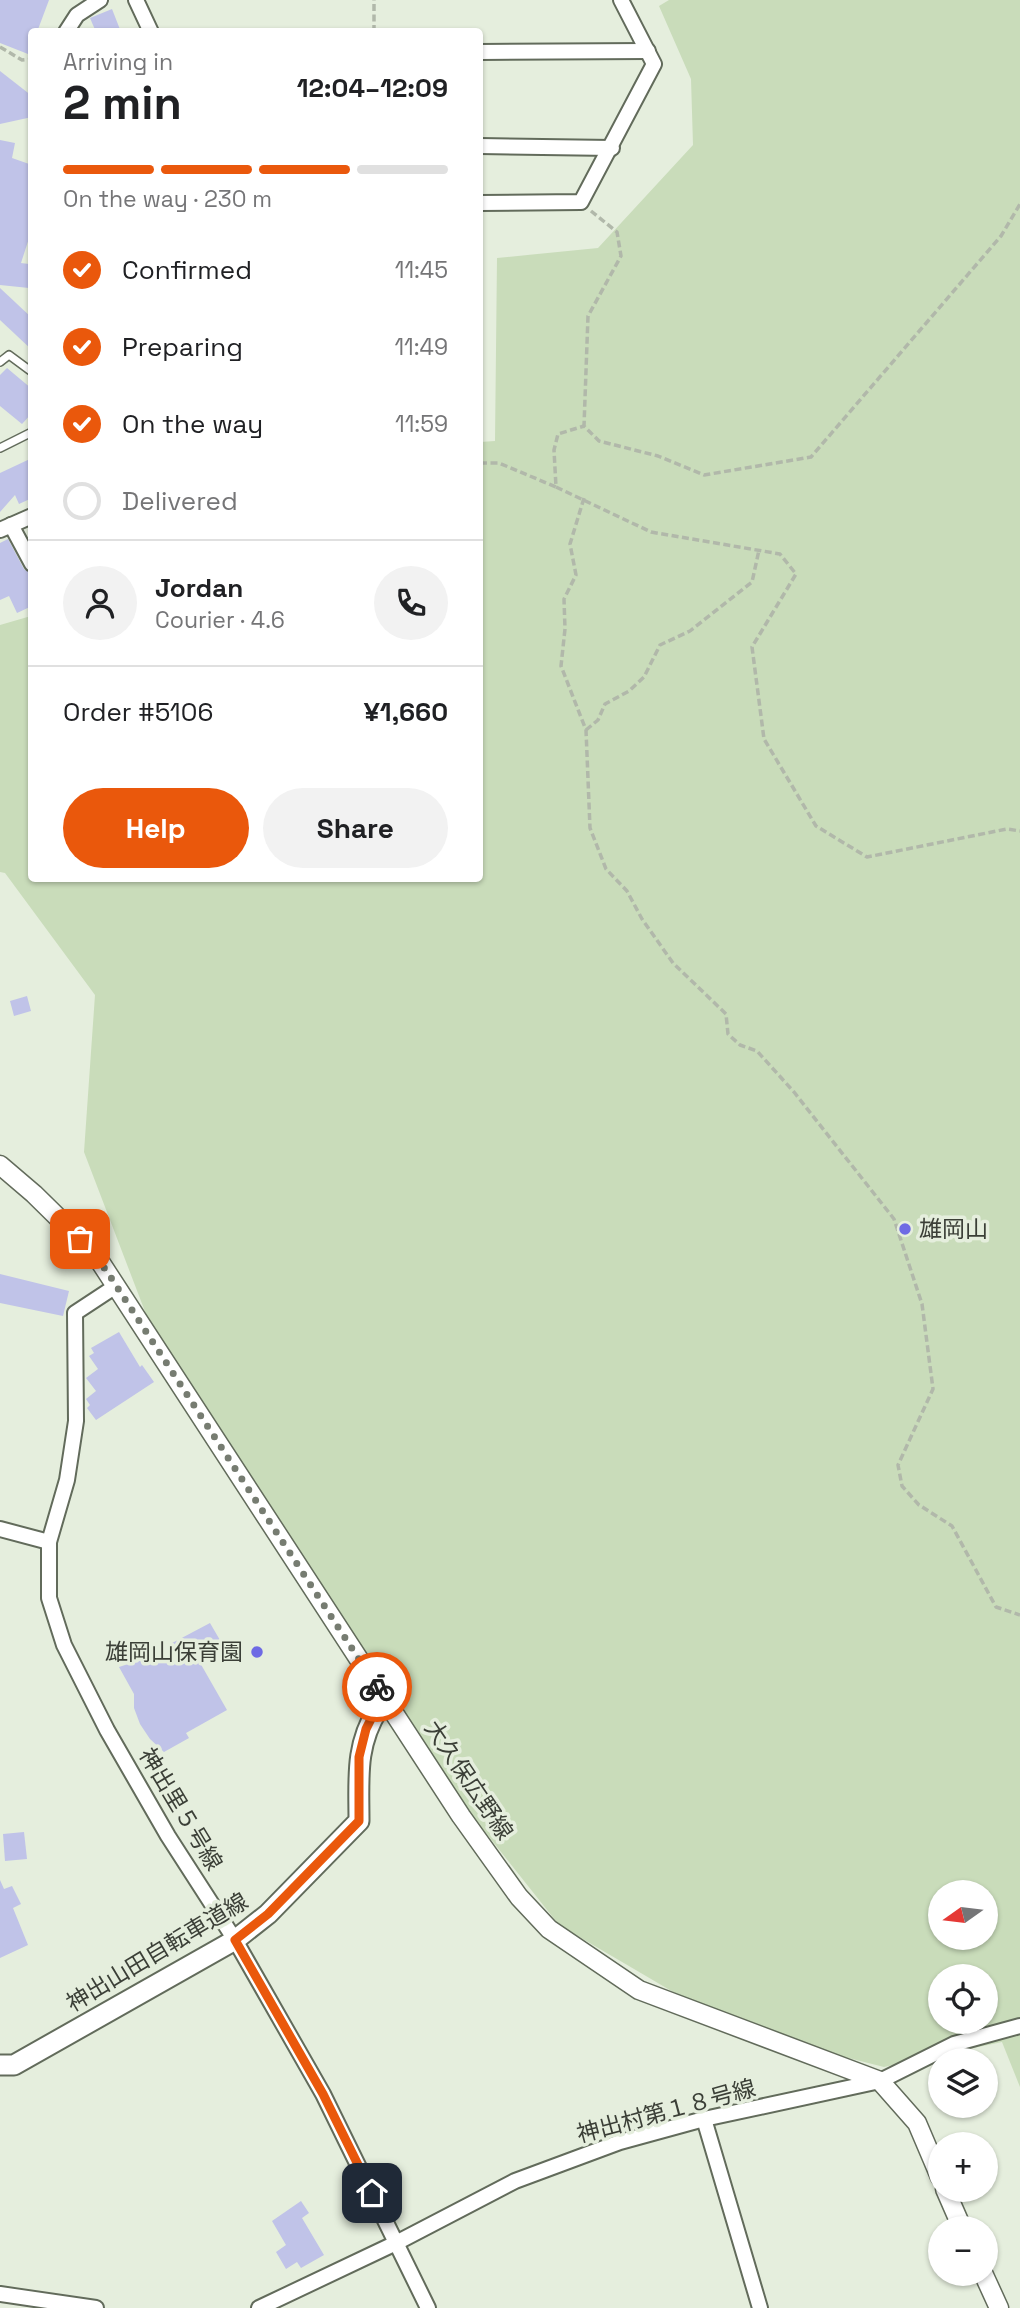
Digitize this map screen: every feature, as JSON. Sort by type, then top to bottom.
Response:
[{"type":"main road","name":"神出山田自転車道線","points":[[0,2065],[13,2065],[235,1940],[268,1914],[359,1821],[359,1757],[366,1729],[380,1702]]},
{"type":"street","points":[[69,28],[77,15],[100,0]]},
{"type":"street","points":[[136,0],[149,28]]},
{"type":"street","points":[[483,203],[581,202],[654,64],[621,0]]},
{"type":"street","points":[[483,52],[648,51]]},
{"type":"street","points":[[483,146],[611,148]]},
{"type":"street","points":[[28,518],[6,527],[28,558]]},
{"type":"street","name":"大久保広野線","points":[[0,1165],[95,1254],[380,1702],[519,1897],[549,1929],[639,1990],[880,2081],[916,2123],[928,2150]]},
{"type":"street","name":"神出里５号線","points":[[116,1286],[75,1313],[76,1421],[67,1480],[49,1542],[49,1598],[64,1645],[107,1730],[235,1940],[323,2094],[428,2308]]},
{"type":"street","points":[[0,1529],[49,1542]]},
{"type":"street","name":"神出村第１８号線","points":[[260,2308],[396,2243],[515,2181],[620,2142],[704,2119],[880,2081],[954,2045],[1020,2026]]},
{"type":"street","points":[[704,2119],[760,2308]]},
{"type":"street","points":[[989,2286],[999,2308]]},
{"type":"street","points":[[0,2294],[96,2308]]},
{"type":"lane","points":[[0,362],[9,355],[28,369]]},
{"type":"lane","points":[[0,448],[28,434]]},
{"type":"path","points":[[374,0],[374,28]]},
{"type":"path","points":[[0,47],[22,60],[28,59]]},
{"type":"path","points":[[581,202],[617,232],[621,256],[588,316],[584,426],[599,441],[658,456],[704,475],[811,457],[1001,236],[1020,204]]},
{"type":"path","points":[[556,487],[554,450],[558,434],[584,426]]},
{"type":"path","points":[[483,463],[499,463],[584,498],[651,532],[780,554],[796,574],[752,647],[764,739],[816,826],[867,857],[1007,829],[1020,831]]},
{"type":"path","points":[[584,498],[570,544],[576,575],[564,599],[565,629],[561,666],[586,730],[590,828],[606,869],[627,891],[642,919],[673,963],[726,1014],[728,1034],[740,1045],[757,1051],[794,1092],[894,1219],[922,1304],[933,1390],[898,1465],[902,1486],[919,1505],[953,1526],[996,1607],[1020,1615]]},
{"type":"path","points":[[586,730],[598,720],[605,704],[629,691],[644,677],[660,645],[690,631],[752,582],[759,550]]},
{"type":"green space","points":[[669,0],[1020,0],[1020,2087],[1002,2042],[974,2048],[928,2048],[928,2058],[884,2067],[738,2030],[559,1925],[470,1813],[149,1322],[84,1152],[95,995],[5,873],[0,872],[0,625],[28,617],[28,882],[483,882],[483,442],[495,441],[497,258],[598,248],[693,145],[691,79],[659,6]]},
{"type":"building","points":[[0,0],[49,0],[38,28],[28,28],[28,54],[0,43]]},
{"type":"building","points":[[112,9],[119,28],[94,28],[90,18]]},
{"type":"building","points":[[0,71],[28,93],[28,118],[0,124]]},
{"type":"building","points":[[0,140],[15,143],[12,158],[28,164],[28,241],[21,263],[28,264],[28,288],[0,285]]},
{"type":"building","points":[[0,288],[28,314],[28,346],[0,320]]},
{"type":"building","points":[[7,368],[28,386],[28,417],[22,424],[0,406],[0,375]]},
{"type":"building","points":[[28,460],[28,500],[19,504],[15,495],[0,512],[0,473]]},
{"type":"building","points":[[8,539],[28,572],[28,608],[17,613],[9,596],[0,600],[0,543]]},
{"type":"building","points":[[27,996],[31,1011],[14,1016],[10,1001]]},
{"type":"building","points":[[0,1274],[69,1291],[63,1316],[0,1303]]},
{"type":"building","points":[[119,1332],[140,1367],[142,1365],[154,1382],[96,1420],[87,1408],[90,1405],[86,1399],[96,1391],[86,1378],[98,1369],[89,1356],[94,1353],[91,1348]]},
{"type":"building","points":[[210,1623],[224,1647],[199,1661],[227,1710],[186,1733],[189,1738],[164,1752],[150,1739],[140,1724],[134,1708],[134,1694],[119,1667],[140,1660]]},
{"type":"building","points":[[24,1832],[27,1859],[5,1861],[3,1834]]},
{"type":"building","points":[[0,1880],[4,1889],[12,1886],[21,1904],[13,1908],[28,1945],[0,1958]]},
{"type":"building","points":[[301,2201],[309,2213],[302,2218],[324,2255],[301,2268],[297,2262],[286,2269],[276,2252],[286,2245],[272,2221]]},
{"type":"way so far","points":[[80,1239],[106,1270],[377,1687]]},
{"type":"place","name":"雄岡山","points":[[905,1229]]},
{"type":"place","name":"雄岡山保育園","points":[[257,1652]]},
{"type":"route","points":[[372,2193],[323,2094],[235,1940],[268,1914],[359,1821],[359,1757],[366,1729],[383,1695],[377,1687]]}]
